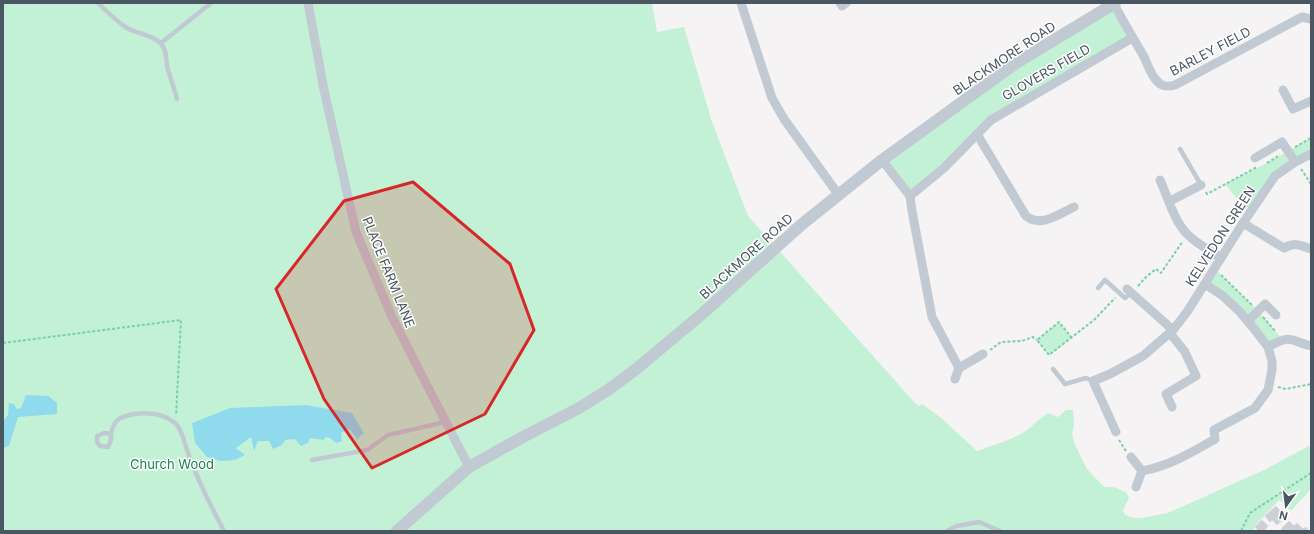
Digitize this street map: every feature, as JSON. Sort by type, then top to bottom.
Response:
[{"type":"street","name":"PLACE FARM LANE","points":[[308,3],[324,90],[356,232],[392,317],[469,468]]},
{"type":"street","points":[[741,3],[772,98],[784,119],[838,194]]},
{"type":"street","points":[[840,3],[842,6],[846,3]]},
{"type":"street","name":"BLACKMORE ROAD","points":[[398,531],[469,468],[523,437],[579,408],[608,390],[635,370],[702,314],[801,225],[882,160],[1016,63],[1114,3]]},
{"type":"street","name":"BARLEY FIELD","points":[[1114,3],[1156,81],[1169,87],[1302,17],[1311,19]]},
{"type":"street","name":"GLOVERS FIELD","points":[[910,196],[944,168],[991,120],[1132,38]]},
{"type":"street","points":[[1283,90],[1293,109],[1311,101]]},
{"type":"street","points":[[978,134],[1026,216],[1031,220],[1037,222],[1051,219],[1074,207]]},
{"type":"street","points":[[1258,162],[1282,142],[1295,162]]},
{"type":"street","name":"KELVEDON GREEN","points":[[1093,381],[1110,374],[1143,356],[1172,331],[1187,312],[1243,223],[1275,176],[1295,162],[1311,154]]},
{"type":"street","points":[[882,160],[910,196],[932,317],[960,368]]},
{"type":"street","points":[[1160,180],[1177,220],[1183,230],[1193,239],[1221,258]]},
{"type":"street","points":[[1170,202],[1201,185]]},
{"type":"street","points":[[1243,223],[1284,248],[1291,244],[1296,244],[1311,249]]},
{"type":"street","points":[[1142,471],[1163,466],[1190,454],[1215,439],[1214,430],[1255,408],[1264,396],[1269,385],[1272,361],[1268,347],[1248,321],[1223,296],[1205,284]]},
{"type":"street","points":[[1126,292],[1172,331],[1185,352],[1196,376],[1166,394],[1172,408]]},
{"type":"street","points":[[1248,321],[1265,304],[1276,315]]},
{"type":"street","points":[[1268,347],[1282,339],[1291,339],[1311,346]]},
{"type":"street","points":[[955,379],[960,368],[983,354]]},
{"type":"street","points":[[1093,381],[1116,432]]},
{"type":"street","points":[[1131,457],[1142,471]]},
{"type":"street","points":[[1136,487],[1142,471]]},
{"type":"lane","points":[[98,3],[110,15],[126,27],[161,43],[165,52],[167,65],[177,99]]},
{"type":"lane","points":[[161,43],[211,3]]},
{"type":"lane","points":[[1180,149],[1201,185]]},
{"type":"lane","points":[[1098,288],[1105,280],[1126,292]]},
{"type":"lane","points":[[1053,369],[1065,384],[1086,378],[1093,381]]},
{"type":"lane","points":[[111,434],[113,424],[121,417],[137,414],[160,414],[176,423],[183,436],[193,468],[204,493],[224,531]]},
{"type":"lane","points":[[312,460],[362,451],[374,446],[388,435],[445,422]]},
{"type":"lane","points":[[947,531],[957,526],[979,522],[1000,531]]},
{"type":"path","points":[[1266,163],[1311,138]]},
{"type":"path","points":[[1201,185],[1207,194],[1258,162]]},
{"type":"path","points":[[1295,162],[1311,184]]},
{"type":"path","points":[[983,354],[1001,342],[1022,341],[1033,337],[1049,355],[1156,269],[1161,273],[1188,234]]},
{"type":"path","points":[[1215,269],[1258,311],[1282,339]]},
{"type":"path","points":[[3,344],[181,320],[176,423]]},
{"type":"path","points":[[1037,340],[1059,322],[1072,338]]},
{"type":"path","points":[[1269,385],[1286,389],[1311,384]]},
{"type":"path","points":[[1116,432],[1120,442],[1131,457]]},
{"type":"path","points":[[1241,531],[1250,513],[1311,473]]},
{"type":"highlighted area","points":[[413,182],[510,264],[534,330],[485,414],[372,468],[324,399],[276,289],[344,201]]},
{"type":"green space","name":"Church Wood","points":[[3,3],[652,3],[657,32],[684,27],[712,122],[748,216],[915,403],[919,406],[922,404],[940,417],[977,451],[1019,435],[1048,413],[1058,417],[1066,410],[1073,410],[1074,425],[1072,434],[1075,445],[1087,469],[1104,487],[1113,487],[1126,492],[1129,498],[1123,510],[1125,515],[1134,518],[1168,513],[1264,470],[1311,445],[1311,489],[1291,511],[1279,500],[1255,526],[1253,531],[3,531]]},
{"type":"green space","points":[[1114,4],[1132,38],[1011,108],[910,196],[882,160]]},
{"type":"green space","points":[[1311,138],[1311,154],[1275,176],[1252,210],[1238,200],[1225,184],[1271,161]]},
{"type":"green space","points":[[1215,269],[1258,311],[1282,339],[1268,347],[1255,330],[1205,284]]},
{"type":"green space","points":[[1059,322],[1072,338],[1049,355],[1037,340]]},
{"type":"water","points":[[26,395],[48,396],[57,403],[57,414],[18,417],[9,446],[3,448],[3,420],[8,415],[9,403],[14,404],[17,409],[21,408]]},
{"type":"water","points":[[306,405],[352,413],[364,433],[357,439],[350,429],[341,433],[342,441],[336,443],[330,438],[325,437],[324,440],[310,438],[308,443],[301,446],[295,439],[285,440],[282,445],[273,449],[269,441],[258,441],[254,451],[251,437],[236,448],[245,455],[235,460],[221,461],[207,457],[195,443],[192,423],[230,408]]},
{"type":"building","points":[[1276,506],[1286,517],[1277,525],[1272,520],[1270,522],[1265,516]]},
{"type":"building","points":[[1262,520],[1268,526],[1264,531],[1259,531],[1255,527]]},
{"type":"building","points":[[1289,521],[1294,526],[1297,523],[1303,529],[1306,527],[1308,531],[1283,531],[1281,529]]}]
